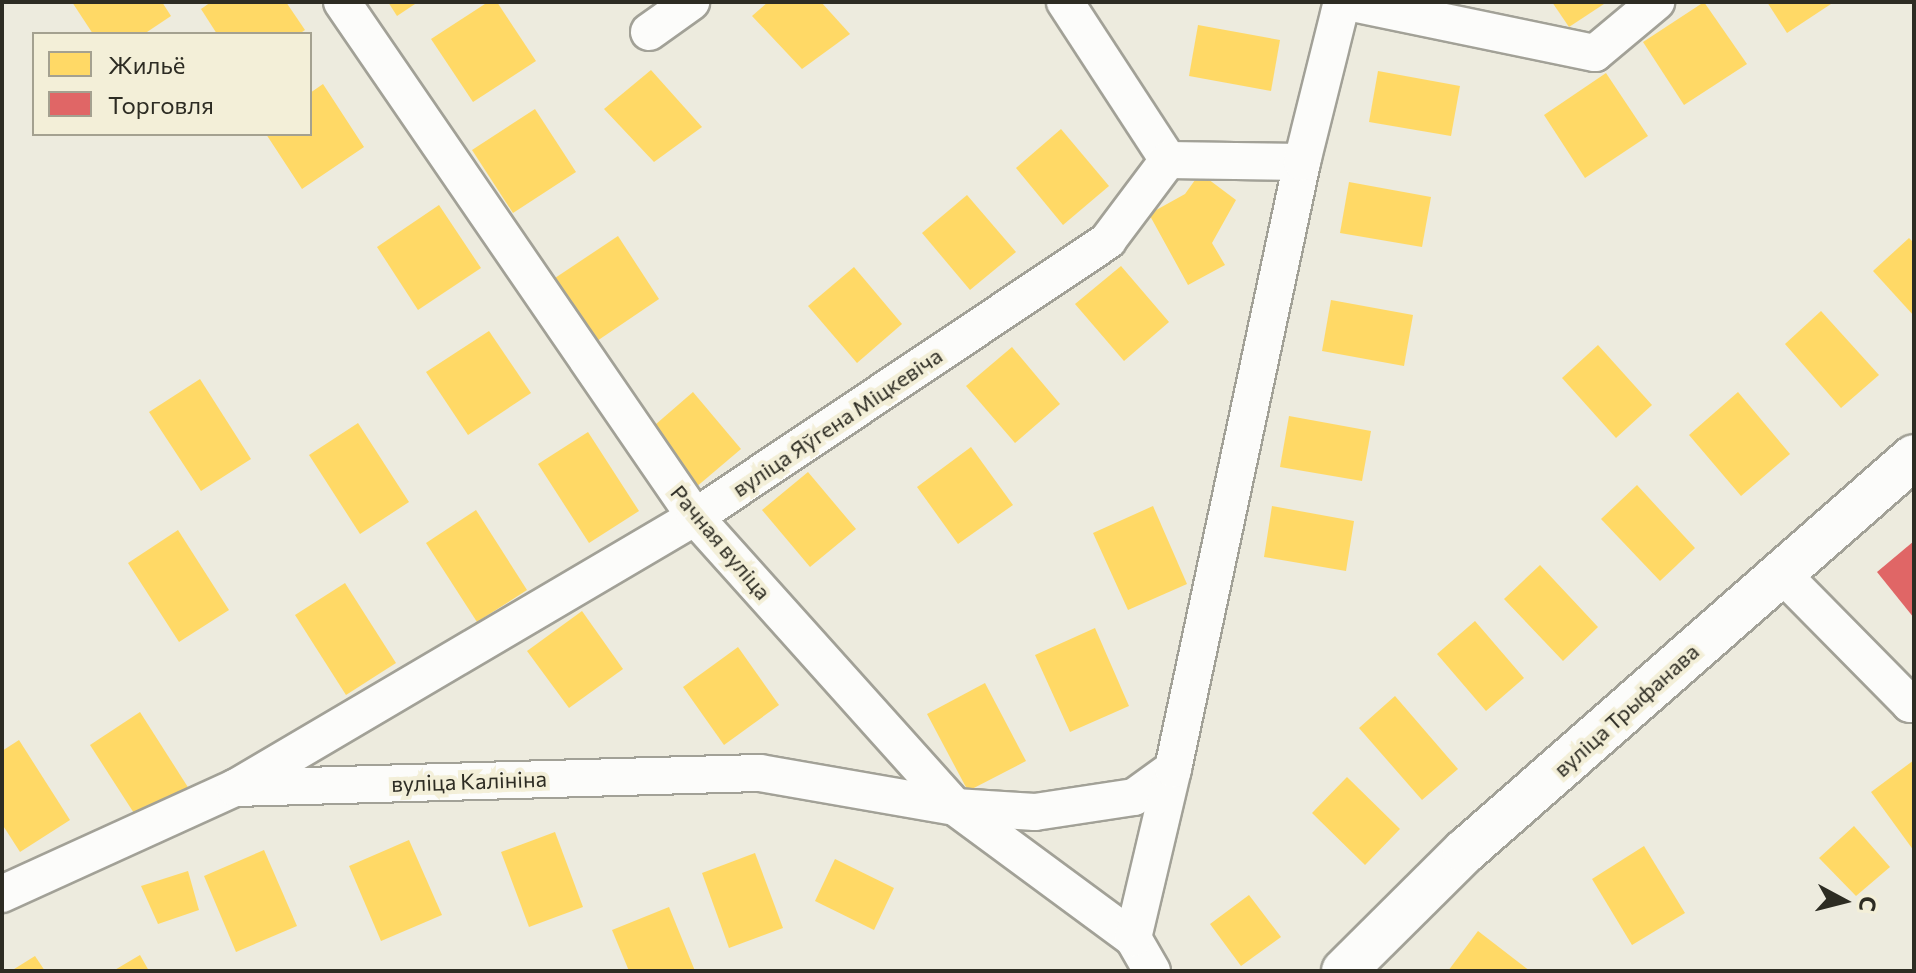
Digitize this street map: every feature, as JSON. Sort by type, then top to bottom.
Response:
[{"type":"street","name":"Рачная вуліца","points":[[342,2],[695,517],[955,807],[1133,938],[1152,971]]},
{"type":"street","points":[[649,32],[691,2]]},
{"type":"street","points":[[1065,2],[1168,160],[1302,162]]},
{"type":"street","points":[[1133,938],[1173,769],[1302,162],[1345,2],[1595,53],[1656,2]]},
{"type":"street","name":"вуліца Яўгена Міцкевіча","points":[[235,788],[695,517],[1108,240],[1168,160]]},
{"type":"street","name":"вуліца Трыфанава","points":[[1344,971],[1465,851],[1914,457]]},
{"type":"street","points":[[1780,572],[1910,704],[1914,702]]},
{"type":"street","name":"вуліца Калініна","points":[[2,894],[235,788],[760,773],[955,807],[1035,812],[1134,797],[1173,769]]},
{"type":"building: Жильё","points":[[72,2],[162,2],[171,16],[147,32],[92,32]]},
{"type":"building: Жильё","points":[[211,2],[286,2],[305,30],[216,32],[201,9]]},
{"type":"building: Жильё","points":[[388,2],[418,2],[397,16]]},
{"type":"building: Жильё","points":[[488,2],[497,2],[536,61],[473,102],[431,39]]},
{"type":"building: Жильё","points":[[768,2],[821,2],[850,34],[802,69],[752,16]]},
{"type":"building: Жильё","points":[[1552,2],[1607,2],[1569,27]]},
{"type":"building: Жильё","points":[[1704,2],[1747,64],[1684,105],[1643,42]]},
{"type":"building: Жильё","points":[[1767,2],[1834,2],[1787,33]]},
{"type":"building: Жильё","points":[[1198,25],[1280,40],[1271,91],[1189,76]]},
{"type":"building: Жильё","points":[[651,70],[702,127],[654,162],[604,109]]},
{"type":"building: Жильё","points":[[1378,71],[1460,86],[1451,136],[1369,122]]},
{"type":"building: Жильё","points":[[1606,73],[1648,136],[1585,178],[1544,115]]},
{"type":"building: Жильё","points":[[323,84],[364,147],[302,189],[267,136],[312,136],[312,92]]},
{"type":"building: Жильё","points":[[535,109],[576,172],[513,213],[472,150]]},
{"type":"building: Жильё","points":[[1061,129],[1109,186],[1063,225],[1016,168]]},
{"type":"building: Жильё","points":[[1200,173],[1236,200],[1212,243],[1225,265],[1188,285],[1149,214],[1185,194]]},
{"type":"building: Жильё","points":[[1349,182],[1431,197],[1422,247],[1340,233]]},
{"type":"building: Жильё","points":[[967,195],[1016,252],[970,290],[922,233]]},
{"type":"building: Жильё","points":[[439,205],[481,268],[418,310],[377,247]]},
{"type":"building: Жильё","points":[[618,236],[659,299],[597,341],[555,278]]},
{"type":"building: Жильё","points":[[1909,238],[1914,243],[1914,316],[1873,271]]},
{"type":"building: Жильё","points":[[1121,266],[1169,322],[1124,361],[1075,304]]},
{"type":"building: Жильё","points":[[854,267],[902,324],[857,363],[808,306]]},
{"type":"building: Жильё","points":[[1331,300],[1413,315],[1404,366],[1322,351]]},
{"type":"building: Жильё","points":[[1821,311],[1879,375],[1841,408],[1785,344]]},
{"type":"building: Жильё","points":[[489,331],[531,393],[468,435],[426,372]]},
{"type":"building: Жильё","points":[[1598,345],[1652,405],[1616,438],[1562,378]]},
{"type":"building: Жильё","points":[[1012,347],[1060,404],[1015,443],[966,386]]},
{"type":"building: Жильё","points":[[200,379],[251,459],[201,491],[149,412]]},
{"type":"building: Жильё","points":[[693,392],[741,449],[695,488],[648,431]]},
{"type":"building: Жильё","points":[[1738,392],[1790,454],[1741,496],[1689,435]]},
{"type":"building: Жильё","points":[[1289,416],[1371,431],[1362,481],[1280,467]]},
{"type":"building: Жильё","points":[[358,423],[409,502],[360,534],[309,455]]},
{"type":"building: Жильё","points":[[588,432],[639,511],[589,543],[538,464]]},
{"type":"building: Жильё","points":[[971,447],[1013,505],[958,544],[917,487]]},
{"type":"building: Жильё","points":[[808,472],[856,529],[810,567],[762,510]]},
{"type":"building: Жильё","points":[[1637,485],[1695,548],[1660,581],[1601,519]]},
{"type":"building: Жильё","points":[[1153,506],[1187,584],[1128,610],[1093,533]]},
{"type":"building: Жильё","points":[[1272,506],[1354,521],[1346,571],[1264,557]]},
{"type":"building: Жильё","points":[[476,510],[527,590],[477,622],[426,543]]},
{"type":"building: Жильё","points":[[178,530],[229,610],[179,642],[128,563]]},
{"type":"building: Жильё","points":[[1540,565],[1598,627],[1563,661],[1504,599]]},
{"type":"building: Жильё","points":[[345,583],[396,663],[346,695],[295,615]]},
{"type":"building: Жильё","points":[[582,611],[623,669],[569,708],[527,651]]},
{"type":"building: Жильё","points":[[1475,621],[1524,678],[1486,711],[1437,654]]},
{"type":"building: Жильё","points":[[1095,628],[1129,706],[1070,732],[1035,655]]},
{"type":"building: Жильё","points":[[738,647],[779,705],[724,745],[683,687]]},
{"type":"building: Жильё","points":[[985,683],[1026,761],[968,791],[927,714]]},
{"type":"building: Жильё","points":[[1395,696],[1458,769],[1422,800],[1359,728]]},
{"type":"building: Жильё","points":[[140,712],[191,792],[141,824],[90,745]]},
{"type":"building: Жильё","points":[[19,740],[70,820],[20,852],[2,824],[2,751]]},
{"type":"building: Жильё","points":[[1914,760],[1914,851],[1871,792]]},
{"type":"building: Жильё","points":[[1347,777],[1400,829],[1365,865],[1312,813]]},
{"type":"building: Жильё","points":[[1854,826],[1890,867],[1856,896],[1819,858]]},
{"type":"building: Жильё","points":[[555,832],[583,907],[529,927],[501,852]]},
{"type":"building: Жильё","points":[[409,840],[442,915],[381,941],[349,866]]},
{"type":"building: Жильё","points":[[1644,846],[1685,913],[1632,945],[1592,879]]},
{"type":"building: Жильё","points":[[264,850],[297,926],[236,952],[204,876]]},
{"type":"building: Жильё","points":[[755,853],[783,928],[729,948],[702,873]]},
{"type":"building: Жильё","points":[[835,859],[894,888],[874,930],[815,901]]},
{"type":"building: Жильё","points":[[188,871],[199,910],[158,924],[141,886]]},
{"type":"building: Жильё","points":[[1249,895],[1281,937],[1241,966],[1210,924]]},
{"type":"building: Жильё","points":[[669,907],[695,971],[629,971],[612,930]]},
{"type":"building: Жильё","points":[[1478,931],[1530,971],[1448,971]]},
{"type":"building: Жильё","points":[[140,955],[149,971],[113,971]]},
{"type":"building: Жильё","points":[[35,956],[45,971],[11,971]]},
{"type":"building: Торговля","points":[[1914,541],[1914,618],[1877,572]]}]
